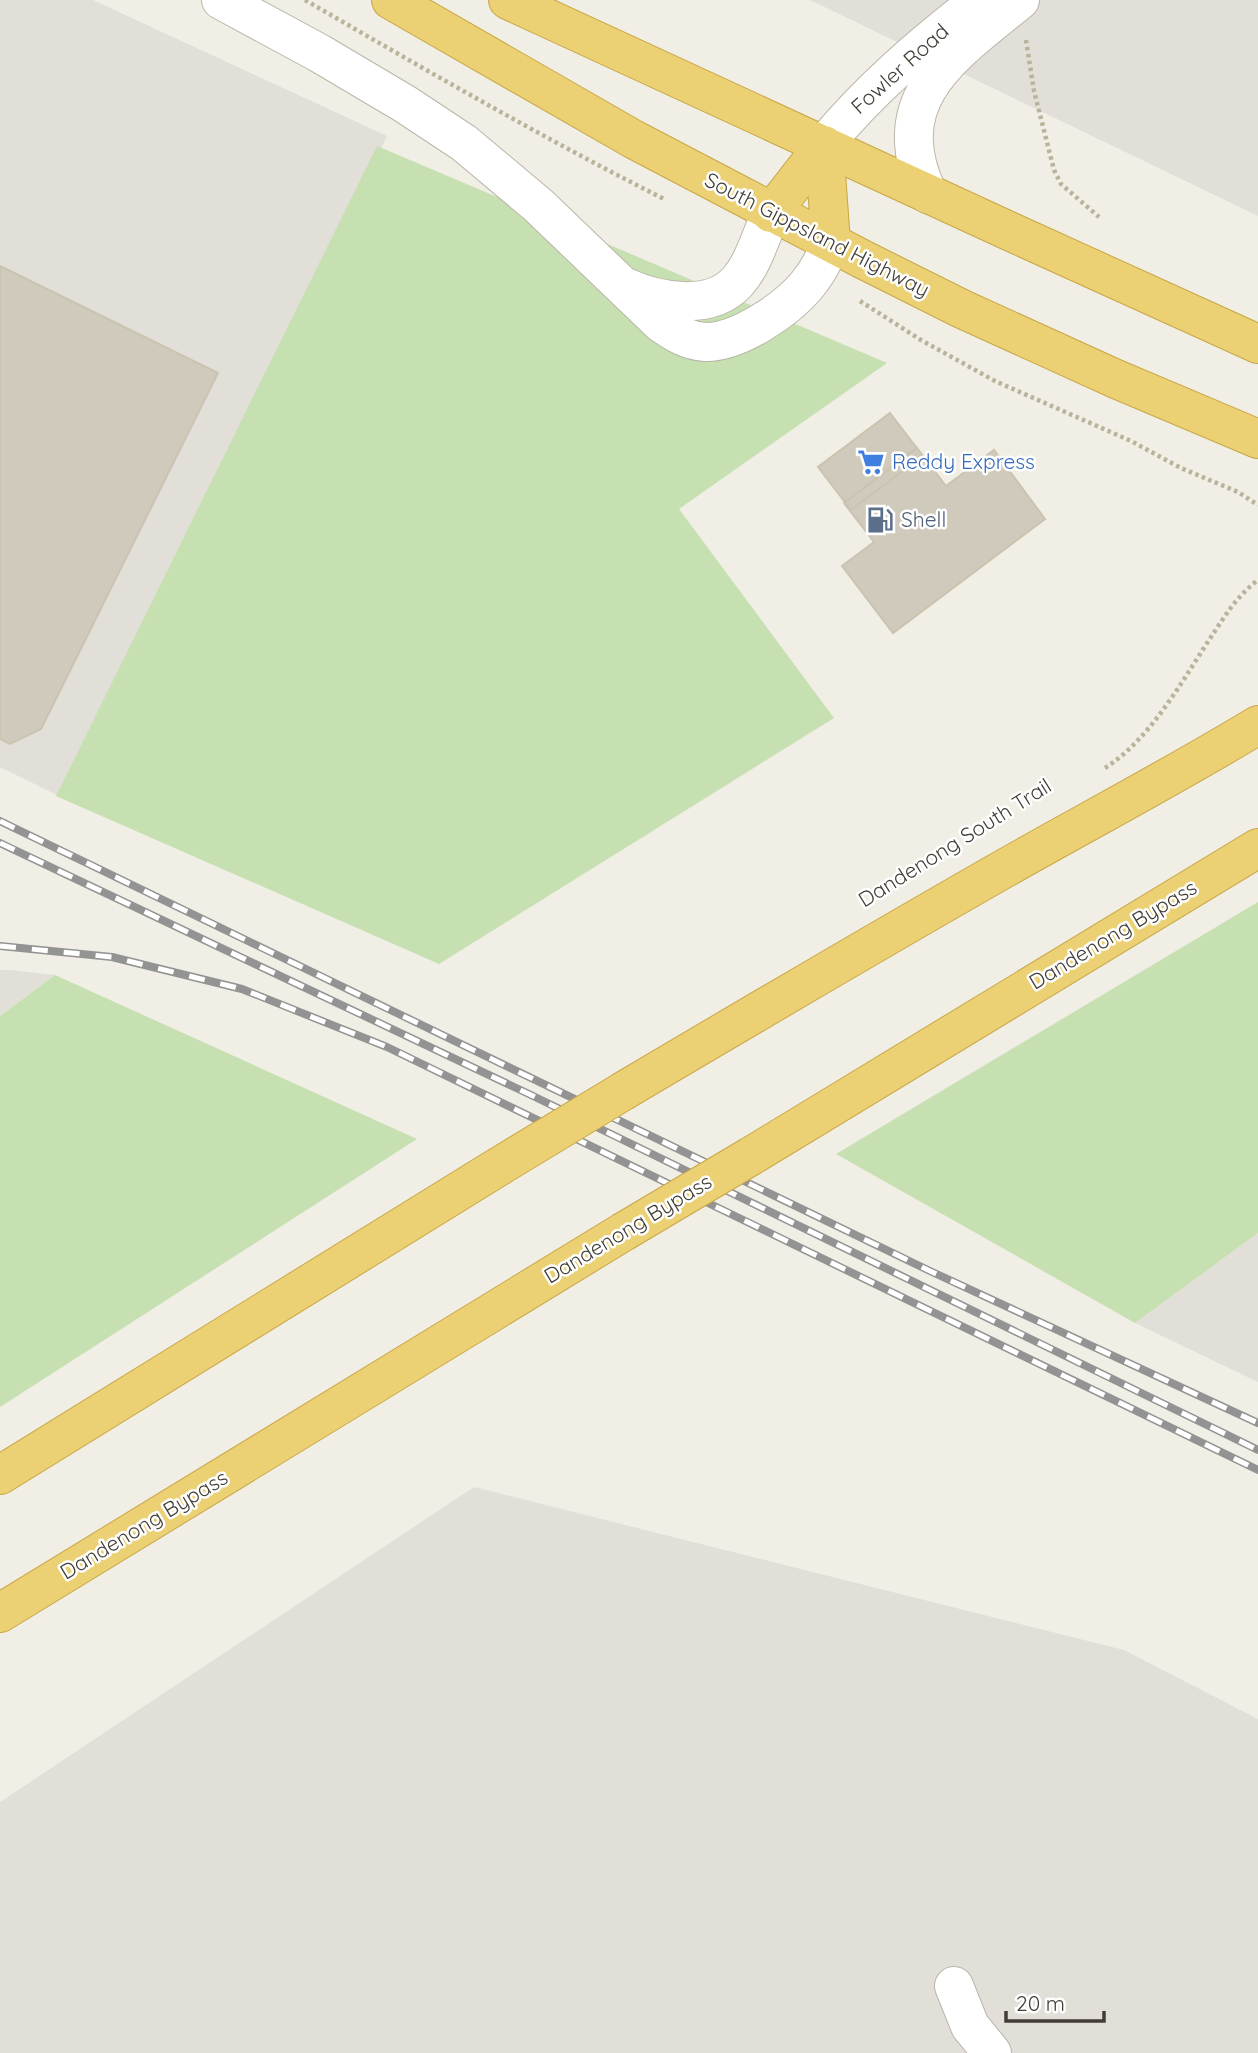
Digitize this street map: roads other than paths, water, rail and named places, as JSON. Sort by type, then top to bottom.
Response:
[{"type":"highway","name":"South Gippsland Highway","points":[[391,0],[633,139],[771,213],[962,309],[1116,379],[1258,439]]},
{"type":"highway","points":[[508,0],[1258,344]]},
{"type":"highway","points":[[771,213],[824,145]]},
{"type":"highway","points":[[824,145],[831,243]]},
{"type":"highway","points":[[1193,764],[1258,708]]},
{"type":"highway","points":[[0,1475],[625,1090],[1258,724]]},
{"type":"highway","name":"Dandenong Bypass","points":[[0,1613],[1258,848]]},
{"type":"street","points":[[221,0],[318,53],[434,122],[464,143],[512,183],[662,323],[680,336],[709,342],[727,338],[762,321],[797,295],[814,275],[831,243]]},
{"type":"street","name":"Fowler Road","points":[[824,145],[848,116],[893,71],[980,0]]},
{"type":"street","points":[[928,194],[917,167],[914,150],[915,116],[919,102],[929,84],[953,57],[1022,16]]},
{"type":"street","points":[[623,285],[633,291],[668,300],[701,301],[723,295],[744,273],[771,213]]},
{"type":"street","points":[[954,1986],[970,2026],[992,2053]]},
{"type":"railway","points":[[0,821],[930,1271],[1258,1423]]},
{"type":"railway","points":[[0,843],[531,1095],[1258,1450]]},
{"type":"railway","points":[[0,946],[112,957],[242,989],[387,1047],[1258,1470]]},
{"type":"place","name":"Reddy Express","points":[[871,462]]},
{"type":"place","name":"Shell","points":[[880,520]]}]
